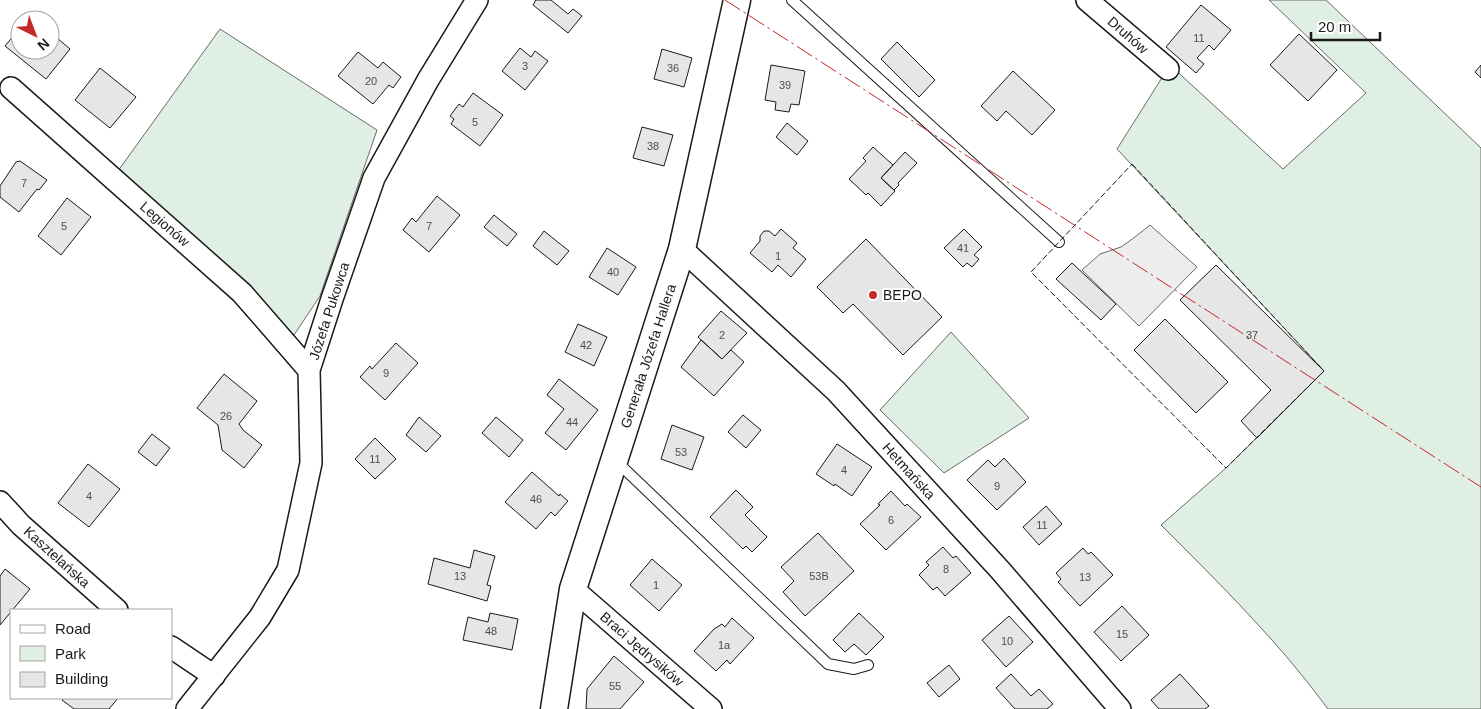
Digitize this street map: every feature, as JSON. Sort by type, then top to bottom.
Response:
[{"type":"street","name":"Józefa Pukowca","points":[[187,709],[260,617],[288,570],[311,463],[309,370],[332,299],[374,178],[428,80],[477,0]]},
{"type":"street","name":"Generała Józefa Hallera","points":[[554,709],[573,589],[682,249],[737,0]]},
{"type":"street","name":"Druhów","points":[[1088,0],[1168,69]]},
{"type":"street","name":"Legionów","points":[[11,88],[242,293],[309,370]]},
{"type":"street","name":"Hetmańska","points":[[682,249],[836,391],[1000,570],[1120,709]]},
{"type":"street","name":"Kasztelańska","points":[[0,502],[21,525],[116,609]]},
{"type":"street","name":"Braci Jędrysików","points":[[573,589],[711,709]]},
{"type":"street","points":[[172,648],[214,676]]},
{"type":"lane","points":[[792,0],[1059,242]]},
{"type":"lane","points":[[615,460],[828,664],[854,669],[868,665]]},
{"type":"green space","points":[[1269,0],[1326,0],[1481,148],[1481,709],[1328,709],[1290,660],[1227,591],[1161,525],[1226,468],[1324,371],[1117,149],[1170,65],[1283,169],[1366,93]]},
{"type":"green space","points":[[220,29],[377,130],[320,296],[294,335],[118,171]]},
{"type":"green space","points":[[951,332],[1029,418],[944,473],[880,410]]},
{"type":"shaded area","points":[[1150,225],[1197,267],[1139,326],[1082,270],[1100,254],[1121,247]]},
{"type":"building","points":[[536,0],[551,0],[568,14],[573,9],[582,16],[568,33],[533,5]]},
{"type":"building","points":[[1201,5],[1231,30],[1214,50],[1209,45],[1197,58],[1204,64],[1196,73],[1166,47]]},
{"type":"building","points":[[1299,34],[1337,70],[1308,101],[1270,65]]},
{"type":"building","points":[[10,40],[10,50],[5,46]]},
{"type":"building","points":[[60,40],[70,49],[46,79],[22,60],[60,60]]},
{"type":"building","points":[[897,42],[935,80],[919,97],[881,59]]},
{"type":"building","points":[[520,48],[531,57],[535,51],[548,61],[525,90],[502,71]]},
{"type":"building","points":[[662,49],[692,58],[684,87],[654,79]]},
{"type":"building","points":[[358,52],[378,68],[383,62],[401,77],[393,88],[389,85],[373,104],[338,76]]},
{"type":"building","points":[[771,65],[805,71],[799,105],[791,104],[789,112],[775,110],[776,102],[765,100]]},
{"type":"building","points":[[1481,65],[1481,78],[1475,72]]},
{"type":"building","points":[[100,68],[136,97],[110,128],[75,100]]},
{"type":"building","points":[[1013,71],[1055,110],[1032,135],[1006,111],[997,121],[981,106]]},
{"type":"building","points":[[473,93],[503,115],[480,146],[451,124],[454,119],[450,116],[459,104],[463,107]]},
{"type":"building","points":[[787,123],[808,141],[797,155],[776,137]]},
{"type":"building","points":[[642,127],[673,135],[664,166],[633,158]]},
{"type":"building","points":[[873,147],[893,165],[881,178],[895,191],[881,206],[868,193],[866,195],[849,179],[866,161],[863,158]]},
{"type":"building","points":[[905,152],[917,163],[894,190],[881,178]]},
{"type":"building","points":[[20,161],[47,180],[39,190],[37,189],[19,212],[0,197],[0,186],[16,162]]},
{"type":"building","points":[[437,196],[460,215],[429,252],[403,230],[412,218],[416,222]]},
{"type":"building","points":[[67,198],[91,217],[61,255],[38,236]]},
{"type":"building","points":[[494,215],[517,234],[507,246],[484,227]]},
{"type":"building","points":[[781,229],[797,243],[793,248],[806,259],[791,277],[778,265],[772,272],[750,253],[760,241],[760,236],[764,231],[769,231],[775,236]]},
{"type":"building","points":[[964,229],[982,247],[974,255],[979,259],[972,267],[967,263],[963,267],[944,248]]},
{"type":"building","points":[[544,231],[569,251],[557,265],[533,246]]},
{"type":"building","name":"BEPO","points":[[866,239],[942,317],[903,355],[853,304],[843,313],[817,287]]},
{"type":"building","points":[[607,248],[636,267],[618,295],[589,277]]},
{"type":"building","points":[[1072,263],[1116,304],[1101,320],[1056,279]]},
{"type":"building","points":[[1216,265],[1324,371],[1257,438],[1241,421],[1271,390],[1180,300]]},
{"type":"building","points":[[721,311],[747,333],[722,359],[698,337]]},
{"type":"building","points":[[1165,319],[1228,382],[1196,413],[1134,350]]},
{"type":"building","points":[[578,324],[607,337],[594,366],[565,352]]},
{"type":"building","points":[[701,340],[722,359],[731,350],[744,362],[714,396],[681,367]]},
{"type":"building","points":[[396,343],[418,363],[385,400],[360,377],[370,366],[372,369]]},
{"type":"building","points":[[224,374],[257,401],[239,424],[243,430],[262,445],[244,468],[222,450],[218,425],[197,408]]},
{"type":"building","points":[[559,379],[598,410],[566,450],[545,433],[564,409],[547,395]]},
{"type":"building","points":[[743,415],[761,430],[746,448],[728,432]]},
{"type":"building","points":[[419,417],[441,436],[426,452],[406,435]]},
{"type":"building","points":[[496,417],[523,440],[509,457],[482,433]]},
{"type":"building","points":[[672,425],[704,437],[692,470],[661,459]]},
{"type":"building","points":[[152,434],[170,448],[156,466],[138,452]]},
{"type":"building","points":[[375,438],[396,459],[375,479],[355,459]]},
{"type":"building","points":[[837,444],[872,467],[852,496],[816,474]]},
{"type":"building","points":[[1004,458],[1026,482],[997,510],[967,480],[988,460],[995,467]]},
{"type":"building","points":[[88,464],[120,489],[89,527],[58,503]]},
{"type":"building","points":[[532,472],[559,496],[560,494],[568,501],[555,516],[551,512],[536,529],[505,502]]},
{"type":"building","points":[[736,490],[753,507],[745,515],[767,537],[752,552],[746,546],[743,549],[710,517]]},
{"type":"building","points":[[891,491],[905,506],[907,504],[921,517],[886,550],[860,524],[880,505],[878,504]]},
{"type":"building","points":[[1046,506],[1062,524],[1039,545],[1023,527]]},
{"type":"building","points":[[818,533],[854,571],[805,616],[783,592],[794,581],[781,567]]},
{"type":"building","points":[[943,547],[953,558],[956,556],[971,573],[945,596],[937,587],[933,590],[919,575],[929,565],[926,562]]},
{"type":"building","points":[[1083,548],[1088,554],[1091,552],[1113,575],[1080,606],[1058,582],[1061,579],[1056,573]]},
{"type":"building","points":[[474,550],[495,556],[487,585],[491,586],[487,601],[428,584],[434,558],[470,568]]},
{"type":"building","points":[[652,559],[682,585],[659,611],[630,585]]},
{"type":"building","points":[[5,569],[30,589],[13,609],[10,609],[10,613],[0,625],[0,576]]},
{"type":"building","points":[[1122,606],[1149,635],[1121,661],[1094,632]]},
{"type":"building","points":[[490,613],[518,619],[512,650],[463,640],[468,617],[488,622]]},
{"type":"building","points":[[859,613],[884,637],[866,655],[854,644],[845,652],[833,640]]},
{"type":"building","points":[[1009,616],[1033,642],[1006,667],[982,640]]},
{"type":"building","points":[[732,618],[754,638],[730,664],[727,660],[716,671],[694,651],[714,629],[722,624],[725,627]]},
{"type":"building","points":[[614,656],[644,682],[620,709],[586,709],[587,689]]},
{"type":"building","points":[[949,665],[960,679],[939,697],[927,683]]},
{"type":"building","points":[[1011,674],[1031,696],[1039,689],[1053,704],[1047,709],[1015,709],[996,688]]},
{"type":"building","points":[[1180,674],[1209,706],[1205,709],[1159,709],[1151,700]]},
{"type":"building","points":[[117,699],[109,709],[74,709],[62,700]]},
{"type":"fence","points":[[1132,164],[1324,371],[1226,468],[1031,272],[1132,164]]},
{"type":"power","points":[[725,0],[1481,487]]},
{"type":"place","name":"BEPO","points":[[873,295]]}]
